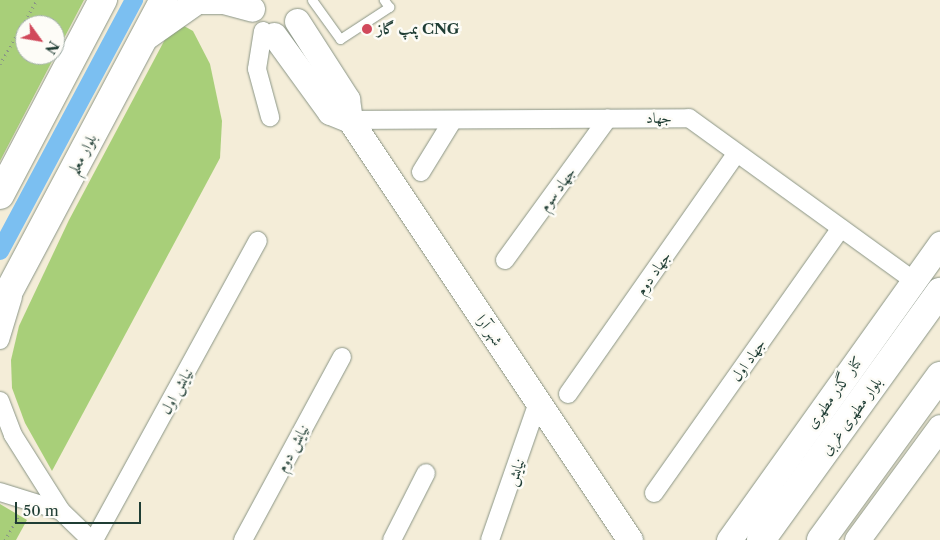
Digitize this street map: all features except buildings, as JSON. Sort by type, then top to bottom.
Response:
[{"type":"main road","points":[[0,194],[103,0]]},
{"type":"main road","name":"بلوار معلم","points":[[0,308],[164,0]]},
{"type":"main road","name":"بلوار مطهری غربی","points":[[761,540],[940,292]]},
{"type":"main road","points":[[821,540],[940,376]]},
{"type":"street","points":[[143,39],[197,1],[223,1],[261,19],[330,112],[350,120]]},
{"type":"street","name":"شهر آرا","points":[[261,19],[288,31],[296,11]]},
{"type":"street","name":"شهر آرا","points":[[296,11],[347,99],[350,120],[630,540]]},
{"type":"street","points":[[261,19],[257,69],[270,117]]},
{"type":"street","name":"جهاد سوم","points":[[505,260],[608,118]]},
{"type":"street","name":"جهاد","points":[[350,120],[689,118],[914,281]]},
{"type":"street","points":[[421,172],[453,120]]},
{"type":"street","name":"جهاد دوم","points":[[568,394],[737,153]]},
{"type":"street","name":"جهاد اول","points":[[654,492],[841,228]]},
{"type":"street","name":"نیایش اول","points":[[92,540],[258,241]]},
{"type":"street","name":"کنار گذر مطهری","points":[[729,540],[940,244]]},
{"type":"street","points":[[0,340],[20,270]]},
{"type":"street","name":"نیایش دوم","points":[[243,540],[342,357]]},
{"type":"street","points":[[0,401],[12,436],[61,511],[92,540]]},
{"type":"street","name":"نيايش","points":[[490,540],[538,402]]},
{"type":"street","points":[[857,540],[940,427]]},
{"type":"street","points":[[392,540],[426,473]]},
{"type":"street","points":[[0,492],[61,511]]},
{"type":"lane","points":[[312,0],[340,39],[389,7],[384,0]]},
{"type":"path","points":[[0,64],[37,0]]},
{"type":"path","points":[[5,540],[19,516]]},
{"type":"green space","points":[[0,0],[84,0],[65,36],[65,15],[15,15],[15,65],[50,65],[0,161]]},
{"type":"green space","points":[[184,26],[193,31],[210,64],[222,121],[220,158],[52,471],[25,423],[12,388],[11,360],[19,326],[69,220],[171,28]]},
{"type":"green space","points":[[0,504],[27,520],[16,540],[0,540]]},
{"type":"waterway","points":[[0,251],[134,0]]},
{"type":"place","name":"پمپ گاز CNG","points":[[367,29]]}]
